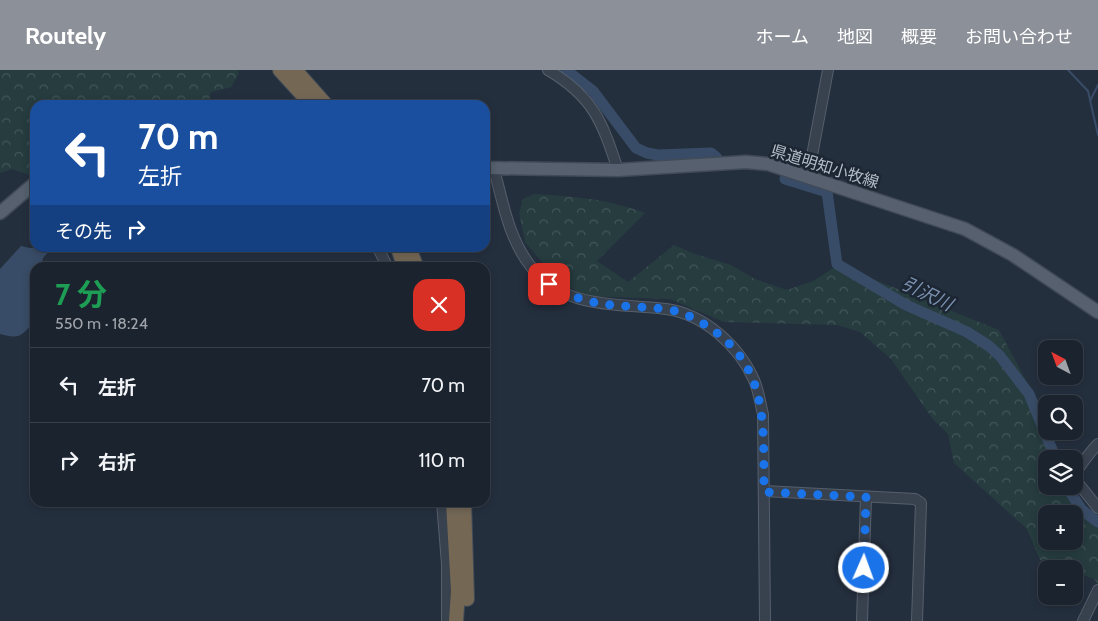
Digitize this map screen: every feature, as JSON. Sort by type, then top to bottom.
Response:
[{"type":"highway","points":[[280,70],[307,100]]},
{"type":"highway","points":[[295,70],[322,100]]},
{"type":"highway","points":[[453,507],[458,592],[456,621]]},
{"type":"highway","points":[[464,507],[466,621]]},
{"type":"main road","name":"県道明知小牧線","points":[[490,168],[618,170],[746,162],[768,164],[965,229],[1013,255],[1098,312]]},
{"type":"main road","points":[[0,213],[30,187]]},
{"type":"street","points":[[548,70],[576,89],[594,109],[606,133],[618,170]]},
{"type":"street","points":[[808,176],[828,70]]},
{"type":"street","points":[[490,171],[509,226],[532,268],[549,284],[567,295],[592,303],[668,309],[697,319],[720,335],[742,357],[755,382],[763,414],[764,621]]},
{"type":"street","points":[[1098,444],[1087,455],[1085,463],[1076,471],[1074,478],[1098,508]]},
{"type":"street","points":[[764,492],[915,499],[921,504],[917,621]]},
{"type":"street","points":[[862,621],[866,497]]},
{"type":"street","points":[[443,507],[447,564],[446,621]]},
{"type":"street","points":[[1083,621],[1098,590]]},
{"type":"green space","points":[[0,70],[238,70],[239,74],[231,87],[211,92],[209,100],[30,100],[30,175],[12,169],[0,173]]},
{"type":"green space","points":[[534,194],[603,201],[645,213],[597,261],[628,282],[674,245],[695,254],[731,265],[755,279],[787,290],[813,281],[838,265],[999,330],[1030,388],[1038,416],[1038,440],[1045,440],[1047,450],[1038,450],[1038,495],[1066,495],[1072,505],[1038,505],[1038,550],[1083,550],[1083,517],[1098,527],[1098,584],[1094,579],[1083,575],[1083,560],[1040,560],[1027,529],[954,463],[948,434],[932,418],[891,359],[860,332],[837,325],[724,322],[670,299],[583,296],[552,274],[525,242],[519,213],[523,199]]},
{"type":"water","points":[[21,246],[30,248],[30,252],[48,252],[42,262],[30,262],[30,326],[24,333],[17,336],[0,334],[0,269]]},
{"type":"waterway","name":"引沢川","points":[[566,70],[593,91],[636,148],[658,155],[711,153],[717,158]]},
{"type":"waterway","points":[[1068,70],[1088,91],[1098,135]]},
{"type":"waterway","points":[[1090,101],[1098,85]]},
{"type":"waterway","name":"引沢川","points":[[785,179],[827,192],[837,264],[906,305],[967,332],[989,346],[1000,356],[1029,394],[1052,450]]},
{"type":"waterway","name":"引沢川","points":[[1072,495],[1082,510],[1098,522]]},
{"type":"route","points":[[549,284],[567,295],[592,303],[668,309],[697,319],[720,335],[742,357],[755,382],[763,414],[764,492],[866,497],[864,568]]}]
